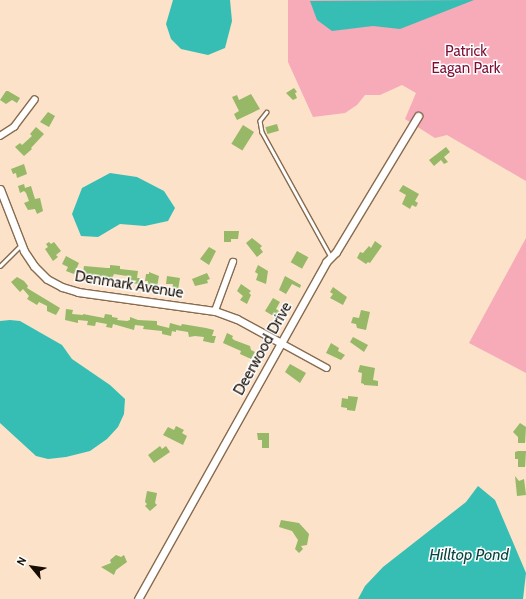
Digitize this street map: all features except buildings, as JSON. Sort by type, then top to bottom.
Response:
[{"type":"street","points":[[0,136],[14,127],[34,100]]},
{"type":"street","name":"Deerwood Drive","points":[[138,599],[326,262],[331,257],[418,116]]},
{"type":"street","name":"Denmark Avenue","points":[[0,189],[22,245],[34,266],[47,279],[62,287],[78,292],[215,311],[237,319],[281,342]]},
{"type":"street","points":[[215,311],[233,262]]},
{"type":"street","points":[[281,342],[326,368]]},
{"type":"lane","points":[[267,112],[260,121],[262,132],[331,257]]},
{"type":"lane","points":[[0,266],[22,245]]},
{"type":"green space","name":"Patrick Eagan Park","points":[[288,0],[526,0],[526,181],[447,135],[435,138],[405,119],[416,93],[402,85],[380,95],[365,95],[357,105],[345,113],[313,117],[288,62]]},
{"type":"green space","points":[[526,238],[526,373],[469,343]]},
{"type":"water","points":[[173,0],[230,0],[232,21],[225,48],[208,55],[181,49],[171,39],[166,24]]},
{"type":"water","points":[[474,0],[400,29],[373,26],[332,31],[317,20],[310,1]]},
{"type":"water","points":[[110,173],[137,177],[164,191],[175,208],[168,221],[145,226],[120,224],[98,237],[81,236],[72,214],[82,188]]},
{"type":"water","points":[[0,321],[20,321],[62,345],[72,359],[110,385],[125,399],[124,414],[118,427],[107,439],[90,451],[66,457],[48,459],[36,456],[0,423]]},
{"type":"water","name":"Hilltop Pond","points":[[478,486],[495,500],[526,573],[523,599],[358,599],[365,586],[383,567],[466,502]]}]
